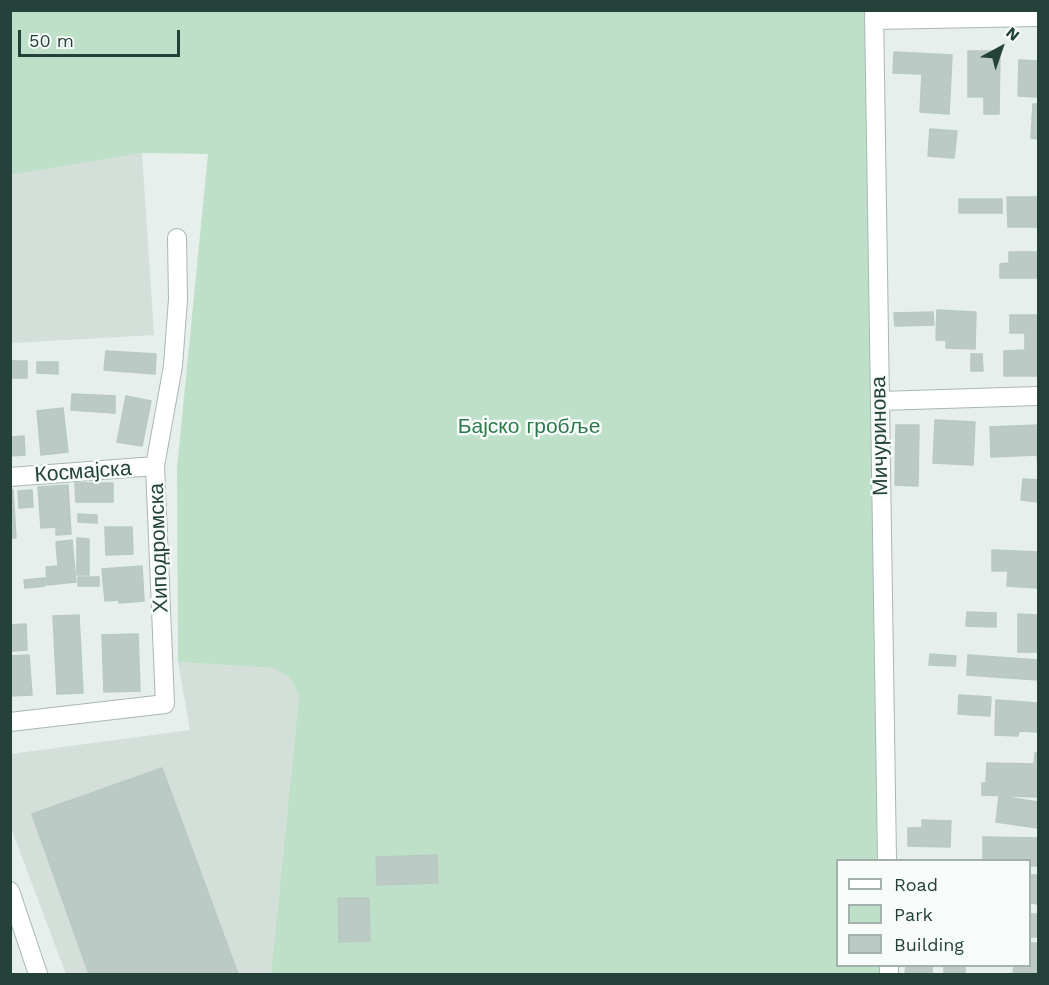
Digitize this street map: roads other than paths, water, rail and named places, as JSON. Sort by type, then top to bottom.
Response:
[{"type":"street","points":[[874,15],[1038,17]]},
{"type":"street","name":"Мичуринова","points":[[874,15],[887,859]]},
{"type":"street","name":"Хиподромска","points":[[10,722],[165,704],[155,466],[173,366],[178,298],[177,238]]},
{"type":"street","points":[[879,401],[1038,396]]},
{"type":"street","name":"Космајска","points":[[10,477],[155,466]]},
{"type":"street","points":[[10,891],[38,975]]},
{"type":"park label","name":"Бајско гробље","points":[[529,427]]}]
